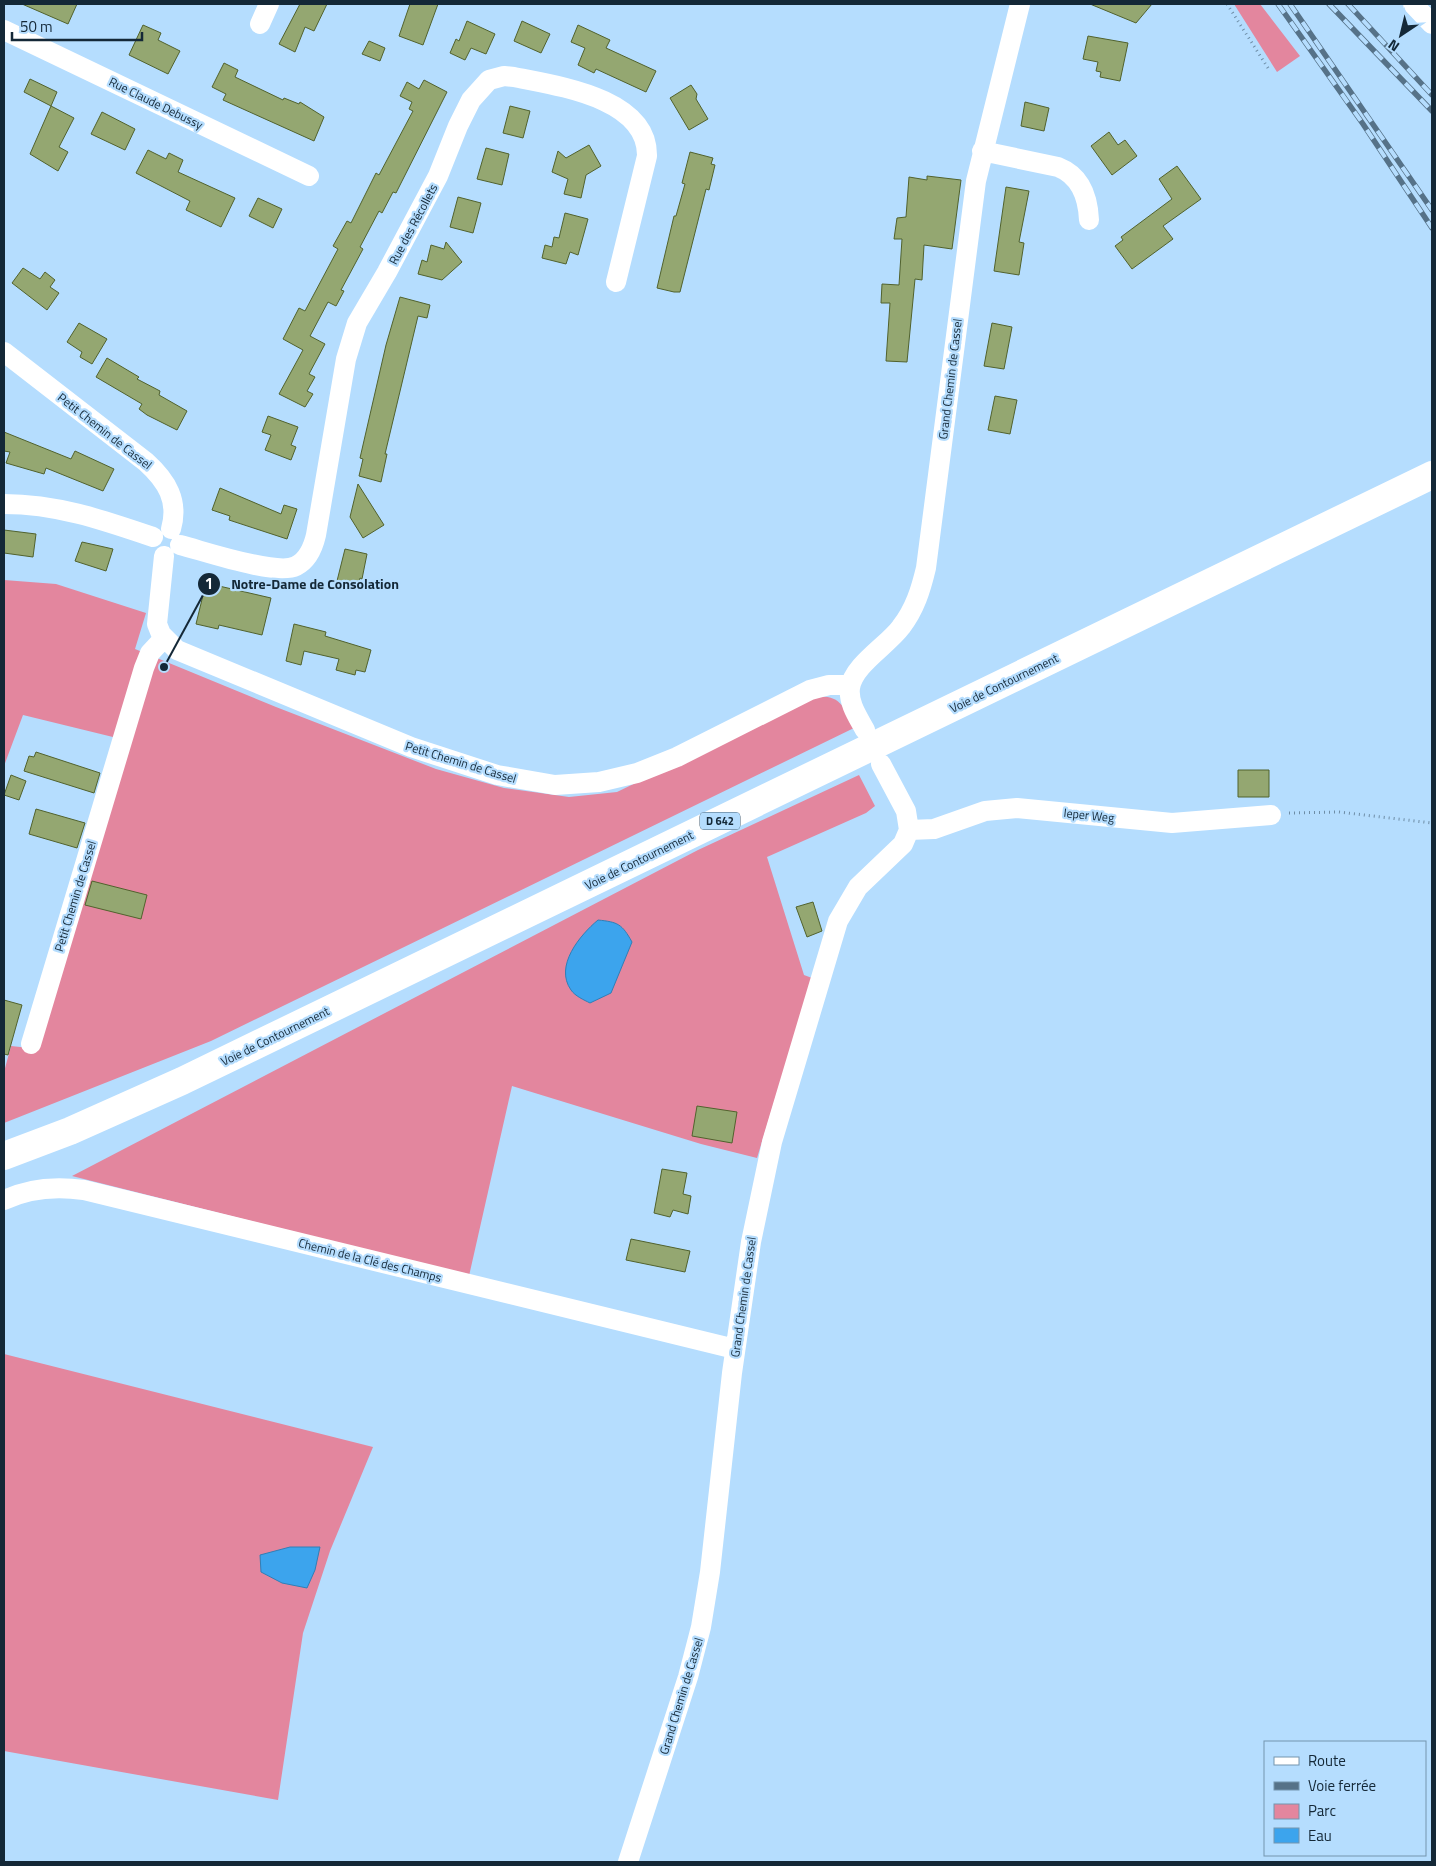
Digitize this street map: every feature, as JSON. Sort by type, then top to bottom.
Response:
[{"type":"highway","name":"Voie de Contournement","points":[[4,1156],[78,1127],[182,1081],[1432,475]]},
{"type":"street","points":[[260,24],[270,4]]},
{"type":"street","name":"Grand Chemin de Cassel","points":[[850,685],[858,670],[901,628],[914,608],[923,581],[937,488],[969,226],[982,151],[1020,4]]},
{"type":"street","points":[[1413,4],[1432,24]]},
{"type":"street","name":"Rue Claude Debussy","points":[[4,30],[308,176]]},
{"type":"street","name":"Rue des Récollets","points":[[4,504],[47,506],[73,511],[167,542],[276,569],[294,567],[310,552],[318,526],[346,359],[357,323],[388,272],[438,176],[467,108],[477,92],[488,80],[504,76],[514,77],[579,93],[624,111],[643,132],[648,148],[646,168],[616,282]]},
{"type":"street","points":[[982,151],[1058,167],[1069,172],[1086,196],[1089,220]]},
{"type":"street","name":"Petit Chemin de Cassel","points":[[4,352],[146,462],[160,476],[174,502],[175,512],[167,542],[156,620],[164,638],[182,652],[410,747],[497,775],[555,784],[599,782],[637,773],[677,757],[810,690],[829,685],[850,685]]},
{"type":"street","name":"Petit Chemin de Cassel","points":[[31,1044],[144,668],[150,654],[164,638]]},
{"type":"street","points":[[850,685],[851,701],[864,730]]},
{"type":"street","points":[[881,764],[906,811],[909,830]]},
{"type":"street","name":"Ieper Weg","points":[[909,830],[934,829],[985,811],[1017,808],[1172,823],[1271,815]]},
{"type":"street","name":"Grand Chemin de Cassel","points":[[628,1862],[686,1686],[701,1627],[710,1572],[735,1349],[751,1242],[764,1174],[783,1100],[833,934],[844,909],[858,887],[903,844],[909,830]]},
{"type":"street","name":"Chemin de la Clé des Champs","points":[[4,1200],[32,1190],[51,1187],[84,1190],[735,1349]]},
{"type":"path","points":[[1226,4],[1268,68]]},
{"type":"path","points":[[1271,815],[1339,812],[1432,823]]},
{"type":"green space","points":[[1234,4],[1260,4],[1300,56],[1277,72]]},
{"type":"green space","points":[[4,580],[56,584],[146,613],[135,649],[276,707],[436,769],[504,788],[569,797],[617,792],[813,697],[830,697],[840,703],[854,728],[211,1041],[4,1123],[4,1072],[11,1046],[39,1049],[117,738],[23,715],[4,766]]},
{"type":"green space","points":[[859,775],[875,806],[866,813],[767,857],[804,975],[812,978],[757,1158],[701,1144],[512,1086],[469,1276],[72,1176],[698,850]]},
{"type":"green space","points":[[4,1354],[373,1447],[330,1551],[303,1633],[278,1800],[4,1751]]},
{"type":"water","points":[[598,920],[619,925],[632,942],[611,993],[590,1003],[577,996],[571,990],[567,981],[566,971],[567,961],[577,942]]},
{"type":"water","points":[[290,1547],[320,1547],[315,1570],[307,1588],[282,1583],[261,1572],[260,1555]]},
{"type":"building","points":[[22,4],[77,4],[68,24]]},
{"type":"building","points":[[300,4],[327,4],[314,31],[305,27],[295,52],[279,44]]},
{"type":"building","points":[[410,4],[438,4],[423,45],[399,36]]},
{"type":"building","points":[[1090,4],[1152,4],[1136,23]]},
{"type":"building","points":[[467,21],[495,34],[486,54],[471,48],[465,60],[450,53],[456,39],[459,41]]},
{"type":"building","points":[[522,21],[550,34],[541,53],[514,41]]},
{"type":"building","points":[[143,25],[161,33],[158,40],[180,51],[168,74],[129,55]]},
{"type":"building","points":[[578,25],[610,40],[606,48],[656,71],[646,92],[596,69],[594,73],[578,65],[585,48],[571,42]]},
{"type":"building","points":[[1088,36],[1128,43],[1120,81],[1100,77],[1101,72],[1096,71],[1098,62],[1083,59]]},
{"type":"building","points":[[369,41],[385,48],[380,61],[362,54]]},
{"type":"building","points":[[224,63],[238,70],[235,77],[283,100],[284,98],[299,104],[300,102],[324,117],[314,141],[223,100],[226,94],[212,87]]},
{"type":"building","points":[[30,79],[57,92],[51,106],[24,92]]},
{"type":"building","points":[[424,80],[447,92],[396,193],[393,192],[382,213],[379,211],[360,247],[363,249],[341,290],[344,291],[336,306],[328,302],[310,336],[325,344],[309,374],[315,377],[307,391],[313,394],[305,407],[279,394],[303,350],[283,339],[299,308],[305,311],[338,249],[333,246],[347,221],[351,223],[376,173],[379,175],[413,111],[409,109],[412,102],[400,96],[407,82],[419,89]]},
{"type":"building","points":[[691,85],[697,94],[696,99],[708,119],[689,130],[670,98]]},
{"type":"building","points":[[1025,102],[1049,108],[1044,131],[1021,126]]},
{"type":"building","points":[[51,106],[74,118],[59,147],[68,152],[58,171],[30,154]]},
{"type":"building","points":[[510,106],[530,111],[523,138],[503,133]]},
{"type":"building","points":[[102,112],[135,129],[125,150],[91,134]]},
{"type":"building","points":[[1109,132],[1118,145],[1125,140],[1137,156],[1112,175],[1091,146]]},
{"type":"building","points":[[589,145],[601,166],[586,175],[581,198],[564,194],[568,179],[552,172],[558,151],[566,158]]},
{"type":"building","points":[[486,148],[509,154],[502,185],[477,179]]},
{"type":"building","points":[[148,150],[166,159],[169,153],[183,160],[178,172],[235,198],[221,227],[186,210],[190,201],[136,173]]},
{"type":"building","points":[[690,152],[713,158],[711,164],[715,165],[709,190],[706,189],[680,292],[674,292],[657,288],[674,216],[676,216],[685,184],[682,183]]},
{"type":"building","points":[[1177,166],[1201,199],[1163,226],[1173,239],[1132,269],[1115,246],[1123,240],[1121,237],[1172,199],[1159,179]]},
{"type":"building","points":[[927,176],[961,180],[952,249],[924,245],[922,280],[915,279],[907,362],[886,361],[890,303],[881,303],[882,284],[899,285],[902,239],[894,239],[897,218],[906,217],[909,177],[927,180]]},
{"type":"building","points":[[1006,187],[1029,191],[1019,242],[1024,243],[1019,275],[994,271]]},
{"type":"building","points":[[458,197],[481,203],[473,233],[450,227]]},
{"type":"building","points":[[258,198],[282,209],[273,228],[249,216]]},
{"type":"building","points":[[565,213],[588,219],[578,255],[570,252],[566,264],[542,258],[545,245],[552,247],[554,237],[559,238]]},
{"type":"building","points":[[446,242],[462,262],[442,280],[418,274],[422,260],[427,262],[431,245],[444,249]]},
{"type":"building","points":[[23,268],[40,279],[45,272],[55,280],[50,287],[59,293],[47,310],[12,283]]},
{"type":"building","points":[[400,297],[430,305],[427,318],[418,316],[385,454],[387,454],[381,482],[359,476],[363,459],[360,458],[386,345]]},
{"type":"building","points":[[79,323],[107,339],[92,364],[80,357],[82,352],[67,342]]},
{"type":"building","points":[[992,323],[1012,327],[1004,369],[984,366]]},
{"type":"building","points":[[107,358],[139,377],[137,379],[160,391],[159,395],[187,411],[177,430],[147,415],[139,409],[142,404],[96,377]]},
{"type":"building","points":[[995,396],[1017,400],[1010,434],[988,430]]},
{"type":"building","points":[[268,416],[298,427],[291,445],[296,447],[291,460],[265,450],[271,435],[262,432]]},
{"type":"building","points":[[4,432],[71,459],[75,451],[114,469],[103,491],[46,468],[44,474],[6,463],[10,452],[4,451]]},
{"type":"building","points":[[358,484],[384,525],[363,538],[350,517]]},
{"type":"building","points":[[220,488],[281,514],[284,505],[297,509],[287,539],[229,520],[230,516],[212,510]]},
{"type":"building","points":[[4,530],[36,534],[33,557],[4,553]]},
{"type":"building","points":[[82,542],[113,549],[106,571],[75,561]]},
{"type":"building","points":[[345,549],[367,554],[362,579],[360,578],[358,586],[337,581]]},
{"type":"building","points":[[206,583],[271,598],[262,635],[219,625],[218,629],[196,624]]},
{"type":"building","points":[[294,624],[326,632],[325,636],[371,650],[365,672],[356,670],[355,675],[336,670],[339,659],[304,651],[301,665],[286,661]]},
{"type":"building","points":[[36,752],[100,773],[94,793],[24,771],[29,756],[34,757]]},
{"type":"building","points":[[1238,770],[1269,770],[1269,797],[1238,797]]},
{"type":"building","points":[[11,775],[26,781],[19,800],[4,795]]},
{"type":"building","points":[[36,809],[85,823],[77,848],[29,834]]},
{"type":"building","points":[[92,881],[147,895],[141,919],[85,905]]},
{"type":"building","points":[[813,902],[822,931],[807,937],[796,907]]},
{"type":"building","points":[[4,1000],[22,1005],[8,1055],[4,1054]]},
{"type":"building","points":[[697,1106],[737,1112],[732,1143],[692,1136]]},
{"type":"building","points":[[662,1169],[687,1173],[683,1194],[691,1196],[688,1214],[673,1210],[670,1217],[654,1213]]},
{"type":"building","points":[[631,1239],[690,1251],[685,1272],[626,1260]]},
{"type":"railway","points":[[1278,4],[1363,124],[1432,228]]},
{"type":"railway","points":[[1290,4],[1432,210]]},
{"type":"railway","points":[[1329,4],[1432,111]]},
{"type":"railway","points":[[1348,4],[1432,95]]},
{"type":"place","name":"Notre-Dame de Consolation","points":[[164,667]]}]
